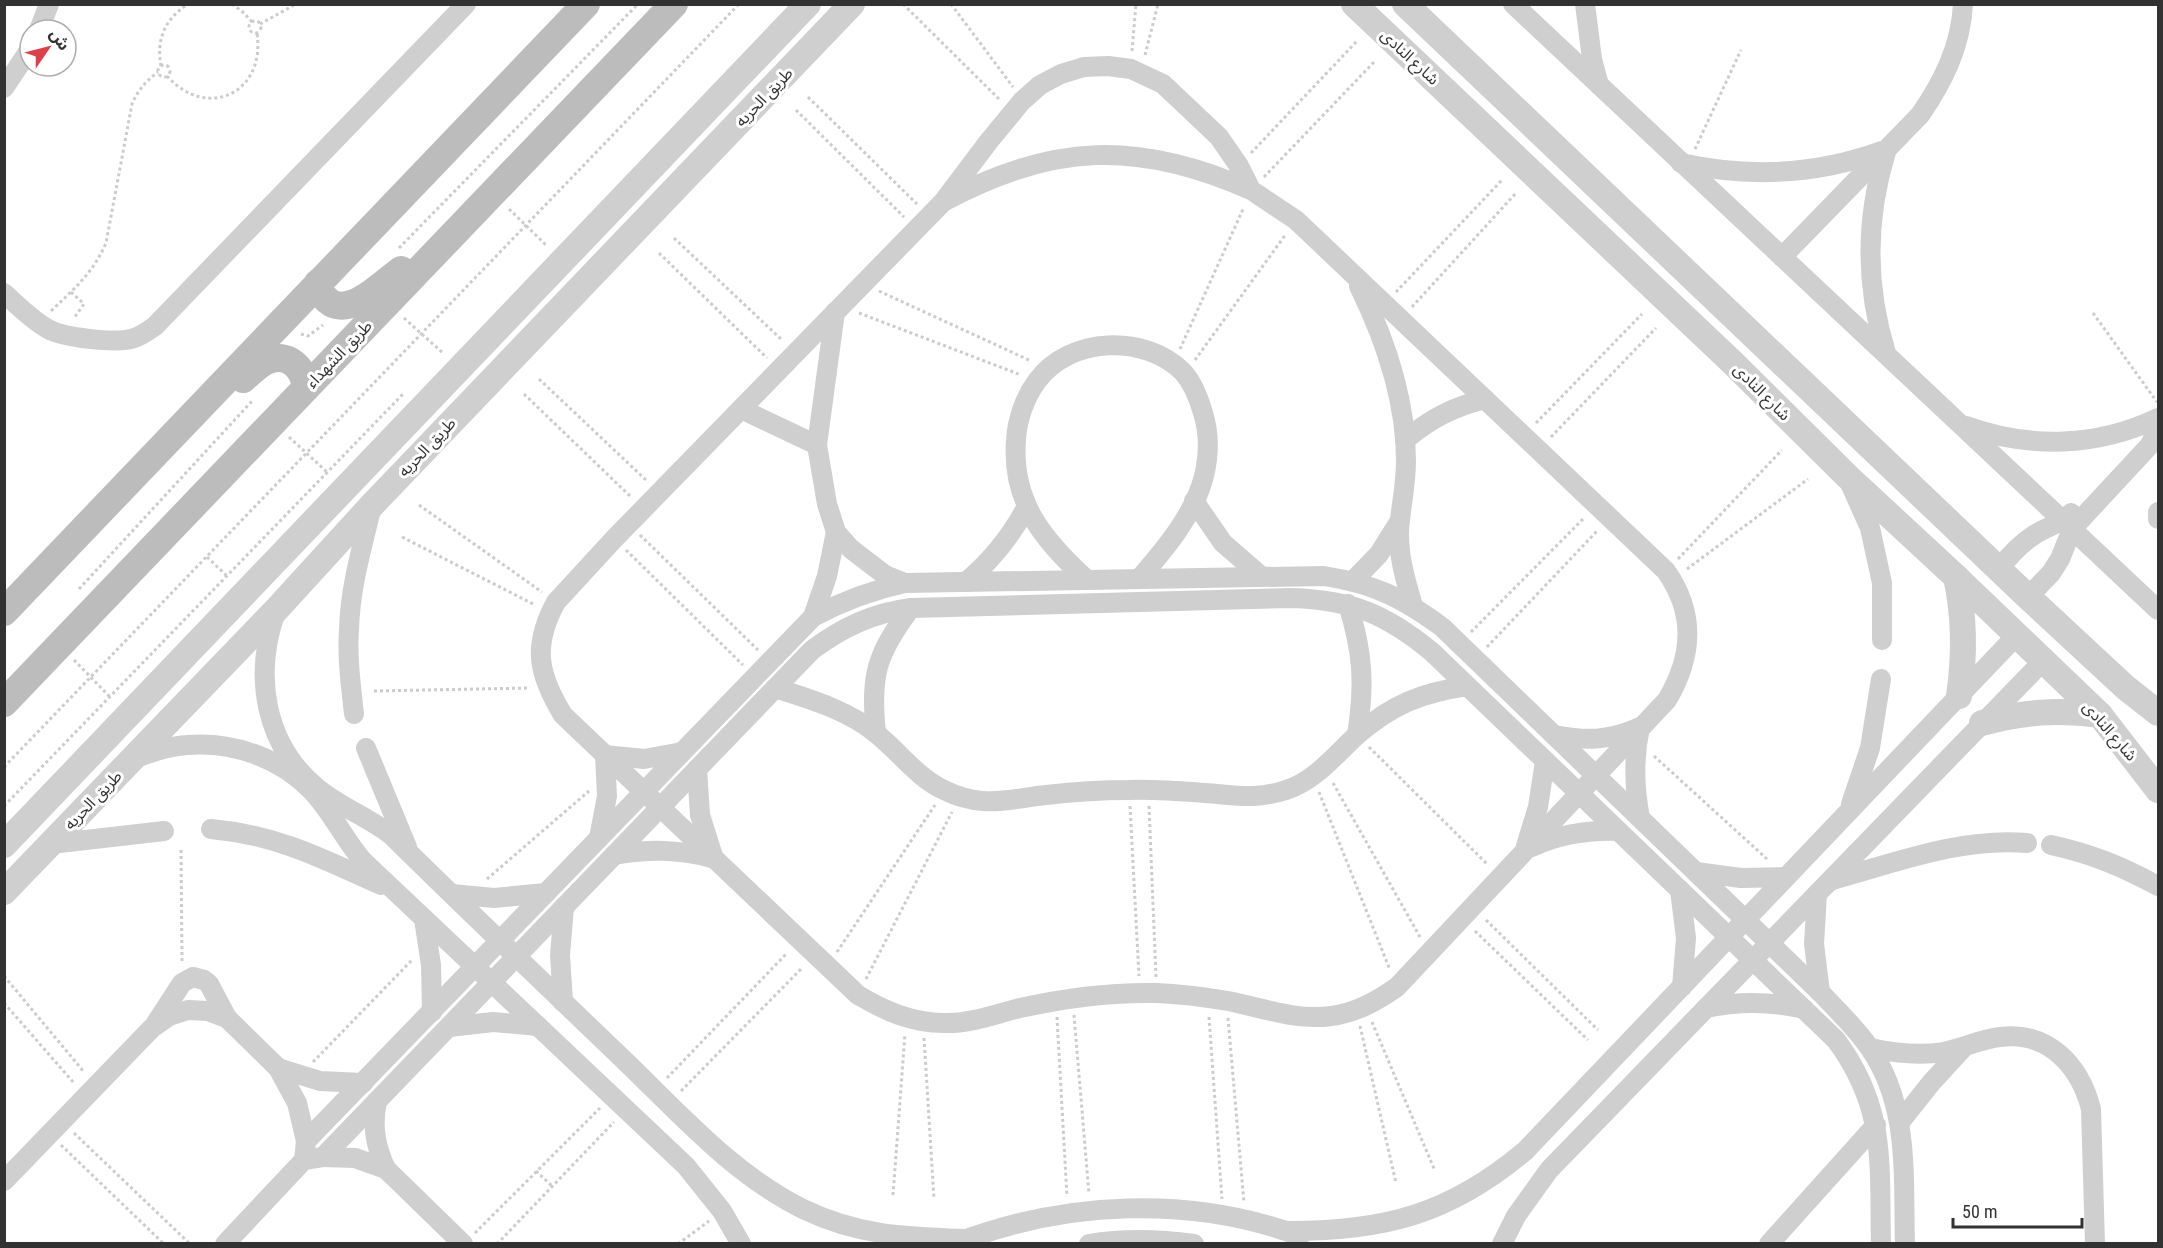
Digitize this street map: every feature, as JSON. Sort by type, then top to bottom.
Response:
[{"type":"main road","points":[[4,612],[586,4]]},
{"type":"main road","name":"طريق الشهداء","points":[[4,703],[674,4]]},
{"type":"main road","points":[[318,284],[319,291],[330,302],[345,306],[353,304],[414,260],[434,256]]},
{"type":"main road","points":[[211,398],[231,389],[261,364],[278,358],[287,359],[301,370],[306,388]]},
{"type":"street","points":[[4,293],[39,323],[62,334],[115,340],[130,339],[143,334],[155,326],[466,4]]},
{"type":"street","name":"طريق الحريه","points":[[4,845],[808,4]]},
{"type":"street","name":"طريق الحريه","points":[[4,892],[276,610],[372,505],[852,4]]},
{"type":"street","name":"شارع النادى","points":[[1354,4],[1734,364],[1847,476],[2044,660],[2100,715],[2158,790]]},
{"type":"street","name":"شارع النادى","points":[[1405,4],[2028,597],[2125,687],[2158,713]]},
{"type":"street","points":[[1513,4],[2158,610]]},
{"type":"street","points":[[1585,4],[1587,32],[1599,86]]},
{"type":"street","points":[[1782,257],[1920,115],[1949,65],[1958,37],[1963,4]]},
{"type":"street","points":[[929,216],[979,183],[1016,169],[1055,159],[1095,155],[1136,156],[1176,162],[1215,174],[1251,190],[1296,220],[1539,450],[1669,576],[1682,599],[1687,620],[1688,641],[1685,662],[1678,682],[1639,734],[1596,775],[1397,987],[1382,998],[1361,1008],[1333,1016],[1308,1018],[1284,1015],[1217,999],[1149,993],[1104,994],[1064,1000],[980,1019],[946,1023],[914,1019],[881,1008],[858,995],[644,792],[606,765],[562,715],[547,688],[541,663],[542,638],[553,608],[659,492],[929,216],[989,141],[1040,85],[1061,74],[1084,67],[1108,66],[1136,71],[1163,84],[1219,137],[1239,166],[1251,190]]},
{"type":"street","points":[[4,88],[18,68]]},
{"type":"street","points":[[1684,164],[1738,172],[1789,172],[1839,164],[1887,148]]},
{"type":"street","points":[[1887,148],[1873,200],[1869,252],[1873,304],[1887,355]]},
{"type":"street","points":[[1354,275],[1378,328],[1395,383],[1405,440],[1405,482],[1399,522],[1402,564],[1413,606]]},
{"type":"street","points":[[1699,331],[1716,323],[1721,305]]},
{"type":"street","points":[[838,309],[817,445],[823,484],[836,532],[867,563],[905,583]]},
{"type":"street","points":[[1734,364],[1734,351],[1738,345],[1750,338],[1757,339]]},
{"type":"street","points":[[1087,580],[1053,547],[1026,508],[1014,456],[1017,430],[1024,404],[1043,375],[1071,354],[1097,346],[1115,345],[1150,351],[1179,369],[1198,397],[1206,423],[1208,450],[1204,476],[1194,501],[1170,542],[1140,579]]},
{"type":"street","points":[[1405,440],[1442,414],[1462,405],[1485,399]]},
{"type":"street","points":[[741,409],[817,445]]},
{"type":"street","points":[[1960,424],[2011,439],[2064,443],[2157,428]]},
{"type":"street","points":[[2028,597],[2051,573],[2060,559],[2068,525],[2157,428]]},
{"type":"street","points":[[1847,476],[1870,528],[1882,583],[1882,640]]},
{"type":"street","points":[[1194,501],[1223,543],[1261,576]]},
{"type":"street","points":[[354,714],[349,672],[348,630],[353,589],[372,505]]},
{"type":"street","points":[[966,582],[1001,549],[1026,508]]},
{"type":"street","points":[[2158,512],[2158,519]]},
{"type":"street","points":[[1353,581],[1379,554],[1399,522]]},
{"type":"street","points":[[1999,569],[2027,539],[2048,527],[2068,525]]},
{"type":"street","points":[[225,1244],[311,1153],[363,1083],[813,617],[822,597],[836,532]]},
{"type":"street","points":[[284,553],[307,575]]},
{"type":"street","points":[[813,617],[867,593],[905,583],[1261,576],[1324,576],[1353,581],[1384,591],[1413,606],[1442,627],[1476,659],[1746,920],[1820,992],[1870,1048],[1889,1083],[1900,1122],[1903,1144],[1905,1244]]},
{"type":"street","points":[[1956,577],[1965,637],[1964,667],[1959,696]]},
{"type":"street","points":[[311,1153],[377,1101],[812,650],[829,637],[868,617],[911,608],[1321,599],[1348,604],[1379,615],[1407,631],[1432,652],[1836,1040],[1850,1059],[1870,1102],[1876,1125],[1879,1151],[1881,1244]]},
{"type":"street","points":[[1348,604],[1358,636],[1362,669],[1362,702],[1357,735]]},
{"type":"street","points":[[876,734],[872,699],[877,666],[890,635],[911,608]]},
{"type":"street","points":[[276,610],[268,636],[264,673],[265,691],[271,718],[282,744],[297,767],[316,787],[338,804],[377,825],[460,895],[516,957],[662,1096],[745,1172],[773,1192],[803,1209],[879,1238],[960,1241],[1017,1223],[1068,1213],[1137,1208],[1169,1209],[1245,1220],[1289,1231],[1320,1244]]},
{"type":"street","points":[[1289,1231],[1346,1230],[1375,1226],[1429,1210],[1472,1190],[1525,1151],[2017,635]]},
{"type":"street","points":[[1502,1244],[1516,1216],[1549,1170],[2044,660]]},
{"type":"street","points":[[1847,814],[1870,748],[1881,679]]},
{"type":"street","points":[[775,688],[828,707],[876,734],[927,781],[952,794],[981,801],[1003,801],[1055,794],[1139,790],[1246,797],[1281,791],[1318,771],[1381,716],[1407,701],[1437,691],[1467,686]]},
{"type":"street","points":[[1982,723],[2011,715],[2041,711],[2071,711],[2100,715]]},
{"type":"street","points":[[1554,735],[1577,740],[1599,740],[1639,734]]},
{"type":"street","points":[[1639,734],[1634,780],[1640,818]]},
{"type":"street","points":[[133,759],[159,750],[186,745],[213,745],[240,749],[266,759],[290,773],[311,790],[329,811],[353,850],[394,891],[686,1166],[722,1211],[741,1244]]},
{"type":"street","points":[[366,748],[411,855]]},
{"type":"street","points":[[606,765],[682,752]]},
{"type":"street","points":[[1524,851],[1538,807],[1545,761]]},
{"type":"street","points":[[599,839],[607,796],[606,765]]},
{"type":"street","points":[[697,769],[700,815],[714,859]]},
{"type":"street","points":[[74,772],[99,795]]},
{"type":"street","points":[[211,829],[261,836],[286,843],[394,891]]},
{"type":"street","points":[[1524,851],[1569,834],[1594,830],[1618,831]]},
{"type":"street","points":[[51,844],[164,831]]},
{"type":"street","points":[[1823,888],[1951,848],[1984,842],[2027,843]]},
{"type":"street","points":[[2051,845],[2084,852],[2116,864],[2158,886]]},
{"type":"street","points":[[614,855],[639,850],[664,849],[690,852],[714,859]]},
{"type":"street","points":[[1696,872],[1741,878],[1786,877]]},
{"type":"street","points":[[1820,992],[1814,944],[1823,888]]},
{"type":"street","points":[[1680,890],[1686,938],[1682,987]]},
{"type":"street","points":[[460,895],[494,898],[546,893]]},
{"type":"street","points":[[564,907],[560,954],[564,1002]]},
{"type":"street","points":[[424,919],[429,942],[433,989],[432,1012]]},
{"type":"street","points":[[152,1028],[182,982],[193,977],[204,980],[209,984],[226,1018],[278,1068],[297,1103],[311,1153]]},
{"type":"street","points":[[1706,1008],[1755,1002],[1804,1009]]},
{"type":"street","points":[[4,1181],[152,1028],[168,1016],[188,1011],[208,1011],[226,1018]]},
{"type":"street","points":[[449,1027],[493,1022],[538,1026]]},
{"type":"street","points":[[1870,1048],[1918,1054],[1964,1047],[2001,1036],[2023,1037],[2043,1043],[2061,1054],[2076,1070],[2086,1088],[2091,1109],[2095,1244]]},
{"type":"street","points":[[1900,1122],[1964,1047]]},
{"type":"street","points":[[278,1068],[320,1081],[363,1083]]},
{"type":"street","points":[[377,1101],[374,1136],[378,1153],[386,1168],[444,1234],[468,1240]]},
{"type":"street","points":[[1769,1244],[1876,1125]]},
{"type":"street","points":[[311,1153],[355,1158],[386,1168]]},
{"type":"street","points":[[1362,1244],[1375,1226]]},
{"type":"street","points":[[1089,1244],[1114,1240],[1165,1239],[1194,1244]]},
{"type":"path","points":[[39,323],[87,276],[106,243],[132,104],[138,92],[161,66],[159,54],[163,30],[177,11],[188,4]]},
{"type":"path","points":[[232,4],[252,22],[260,24],[296,4]]},
{"type":"path","points":[[394,253],[638,4]]},
{"type":"path","points":[[4,767],[739,4]]},
{"type":"path","points":[[903,4],[1018,107]]},
{"type":"path","points":[[951,4],[1018,107]]},
{"type":"path","points":[[1136,4],[1136,71]]},
{"type":"path","points":[[1136,71],[1158,4]]},
{"type":"path","points":[[252,22],[249,30],[254,34],[257,33]]},
{"type":"path","points":[[158,72],[162,76],[167,76],[178,88],[192,96],[207,99],[223,97],[238,90],[249,79],[257,65],[260,49],[257,33],[260,31],[260,24]]},
{"type":"path","points":[[1239,166],[1357,41]]},
{"type":"path","points":[[1684,164],[1741,50]]},
{"type":"path","points":[[1179,369],[1251,190],[1376,60]]},
{"type":"path","points":[[161,66],[169,68],[167,76]]},
{"type":"path","points":[[808,97],[929,216]]},
{"type":"path","points":[[796,110],[929,216]]},
{"type":"path","points":[[1384,304],[1502,180]]},
{"type":"path","points":[[1400,319],[1516,193]]},
{"type":"path","points":[[506,206],[547,246]]},
{"type":"path","points":[[1179,369],[1296,220]]},
{"type":"path","points":[[674,238],[795,353]]},
{"type":"path","points":[[659,253],[779,369]]},
{"type":"path","points":[[863,284],[1043,375]]},
{"type":"path","points":[[62,334],[84,304],[72,292]]},
{"type":"path","points":[[838,309],[1043,375]]},
{"type":"path","points":[[2093,313],[2158,404]]},
{"type":"path","points":[[1524,436],[1641,314]]},
{"type":"path","points":[[400,315],[443,353],[451,345]]},
{"type":"path","points":[[279,325],[308,336],[330,320]]},
{"type":"path","points":[[1539,450],[1656,328]]},
{"type":"path","points":[[540,379],[659,492]]},
{"type":"path","points":[[4,806],[410,387]]},
{"type":"path","points":[[78,591],[259,393]]},
{"type":"path","points":[[524,394],[643,509]]},
{"type":"path","points":[[286,434],[327,472]]},
{"type":"path","points":[[1669,576],[1782,450]]},
{"type":"path","points":[[1669,576],[1808,478]]},
{"type":"path","points":[[419,505],[553,608]]},
{"type":"path","points":[[1460,644],[1603,512]]},
{"type":"path","points":[[1476,659],[1603,512]]},
{"type":"path","points":[[629,524],[770,662]]},
{"type":"path","points":[[402,537],[553,608]]},
{"type":"path","points":[[614,539],[755,677]]},
{"type":"path","points":[[207,557],[227,576]]},
{"type":"path","points":[[70,657],[110,697]]},
{"type":"path","points":[[374,691],[547,688]]},
{"type":"path","points":[[1639,734],[1786,877]]},
{"type":"path","points":[[1357,735],[1500,877]]},
{"type":"path","points":[[460,895],[606,765]]},
{"type":"path","points":[[1318,771],[1429,953]]},
{"type":"path","points":[[1318,771],[1397,987]]},
{"type":"path","points":[[1139,790],[1149,993]]},
{"type":"path","points":[[1139,790],[1149,993]]},
{"type":"path","points":[[662,1096],[821,960],[952,794]]},
{"type":"path","points":[[858,995],[952,794]]},
{"type":"path","points":[[181,849],[182,982]]},
{"type":"path","points":[[1467,912],[1598,1030]]},
{"type":"path","points":[[1467,912],[1588,1040]]},
{"type":"path","points":[[662,1096],[800,940]]},
{"type":"path","points":[[299,1076],[429,942]]},
{"type":"path","points":[[4,976],[91,1092]]},
{"type":"path","points":[[1217,999],[1223,1216]]},
{"type":"path","points":[[1217,999],[1245,1220]]},
{"type":"path","points":[[1064,1000],[1091,1210]]},
{"type":"path","points":[[1064,1000],[1068,1213]]},
{"type":"path","points":[[4,1003],[91,1092]]},
{"type":"path","points":[[1361,1008],[1435,1172]]},
{"type":"path","points":[[1361,1008],[1396,1183]]},
{"type":"path","points":[[893,1195],[914,1019]]},
{"type":"path","points":[[914,1019],[934,1199]]},
{"type":"path","points":[[468,1240],[537,1171],[619,1103]]},
{"type":"path","points":[[497,1244],[552,1186],[619,1103]]},
{"type":"path","points":[[56,1128],[164,1244]]},
{"type":"path","points":[[56,1128],[190,1244]]},
{"type":"path","points":[[537,1171],[552,1186]]},
{"type":"path","points":[[678,1244],[722,1211]]}]
